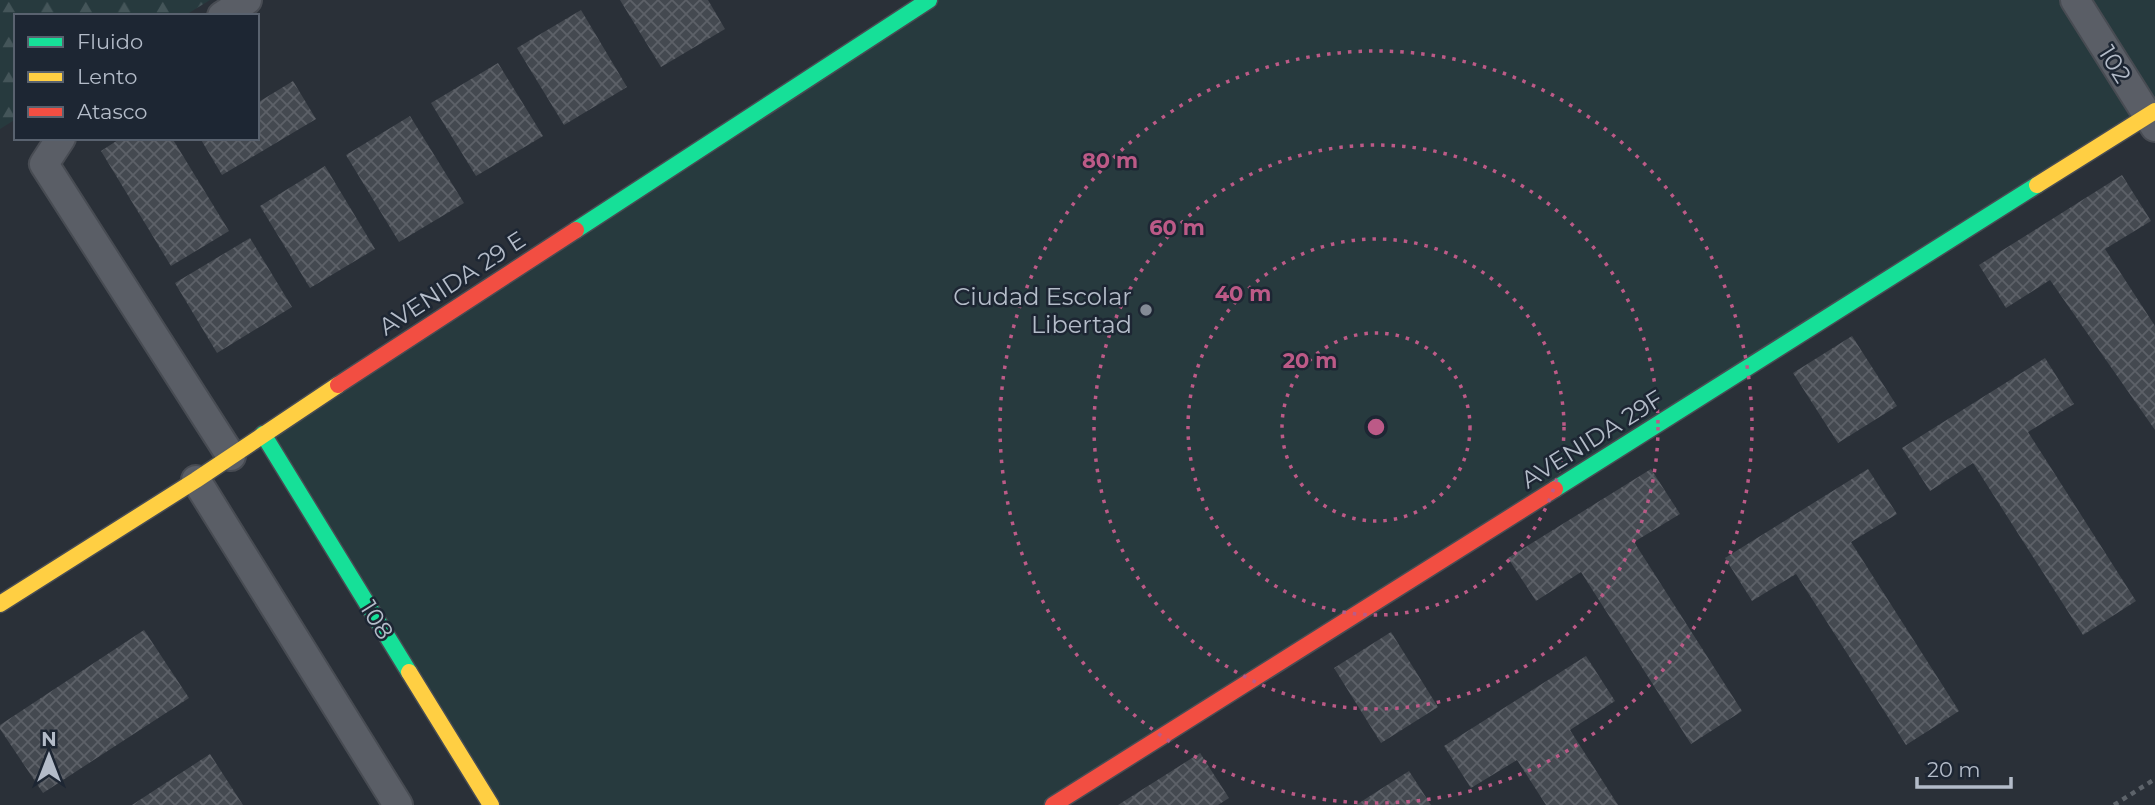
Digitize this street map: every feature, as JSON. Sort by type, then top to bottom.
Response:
[{"type":"street","points":[[225,14],[247,0]]},
{"type":"street","name":"AVENIDA 29 E","points":[[0,604],[196,481],[263,434],[929,0]]},
{"type":"street","name":"102","points":[[2075,0],[2153,118]]},
{"type":"street","name":"AVENIDA 29F","points":[[1053,805],[2153,118]]},
{"type":"street","points":[[60,140],[44,164],[231,456]]},
{"type":"street","name":"108","points":[[263,434],[491,805]]},
{"type":"street","points":[[196,481],[398,805]]},
{"type":"path","points":[[2114,805],[2155,779]]},
{"type":"green space","points":[[0,0],[210,0],[187,14],[14,14],[14,120],[0,129]]},
{"type":"green space","points":[[929,0],[2155,0],[2155,111],[1053,805],[491,805],[263,434]]},
{"type":"building","points":[[620,0],[708,0],[725,29],[661,67]]},
{"type":"building","points":[[581,10],[627,87],[564,125],[517,48]]},
{"type":"building","points":[[498,63],[543,136],[476,176],[431,103]]},
{"type":"building","points":[[293,81],[316,119],[222,175],[201,140],[259,140],[259,102]]},
{"type":"building","points":[[410,116],[464,203],[399,242],[346,155]]},
{"type":"building","points":[[118,140],[173,140],[229,231],[171,266],[101,151]]},
{"type":"building","points":[[325,166],[375,249],[310,288],[260,206]]},
{"type":"building","points":[[2122,175],[2151,221],[2105,249],[2155,326],[2155,430],[2050,280],[2006,308],[1979,265]]},
{"type":"building","points":[[250,238],[292,307],[217,353],[175,283]]},
{"type":"building","points":[[1852,336],[1897,406],[1838,443],[1793,373]]},
{"type":"building","points":[[2045,358],[2074,404],[2028,432],[2136,601],[2083,635],[1973,463],[1930,491],[1902,448]]},
{"type":"building","points":[[1651,469],[1680,514],[1634,542],[1742,711],[1691,744],[1581,572],[1536,601],[1508,558]]},
{"type":"building","points":[[1868,469],[1897,514],[1851,542],[1959,711],[1906,745],[1796,574],[1752,601],[1725,558]]},
{"type":"building","points":[[144,630],[189,698],[43,793],[0,729],[0,725]]},
{"type":"building","points":[[1391,632],[1438,707],[1381,743],[1334,668]]},
{"type":"building","points":[[1586,656],[1615,701],[1570,730],[1618,805],[1546,805],[1517,760],[1471,788],[1444,746]]},
{"type":"building","points":[[1200,753],[1229,798],[1218,805],[1118,805]]},
{"type":"building","points":[[210,754],[243,805],[132,805]]},
{"type":"building","points":[[1409,771],[1431,805],[1356,805]]},
{"type":"traffic: fast","points":[[576,230],[929,0]]},
{"type":"traffic: fast","points":[[1555,489],[2037,185]]},
{"type":"traffic: fast","points":[[263,434],[409,672]]},
{"type":"traffic: slow","points":[[2037,185],[2155,111]]},
{"type":"traffic: slow","points":[[0,604],[196,480],[338,385]]},
{"type":"traffic: slow","points":[[409,672],[491,805]]},
{"type":"traffic: jam","points":[[338,385],[576,230]]},
{"type":"traffic: jam","points":[[1053,805],[1555,489]]},
{"type":"place","name":"Ciudad Escolar Libertad","points":[[1146,310]]}]
